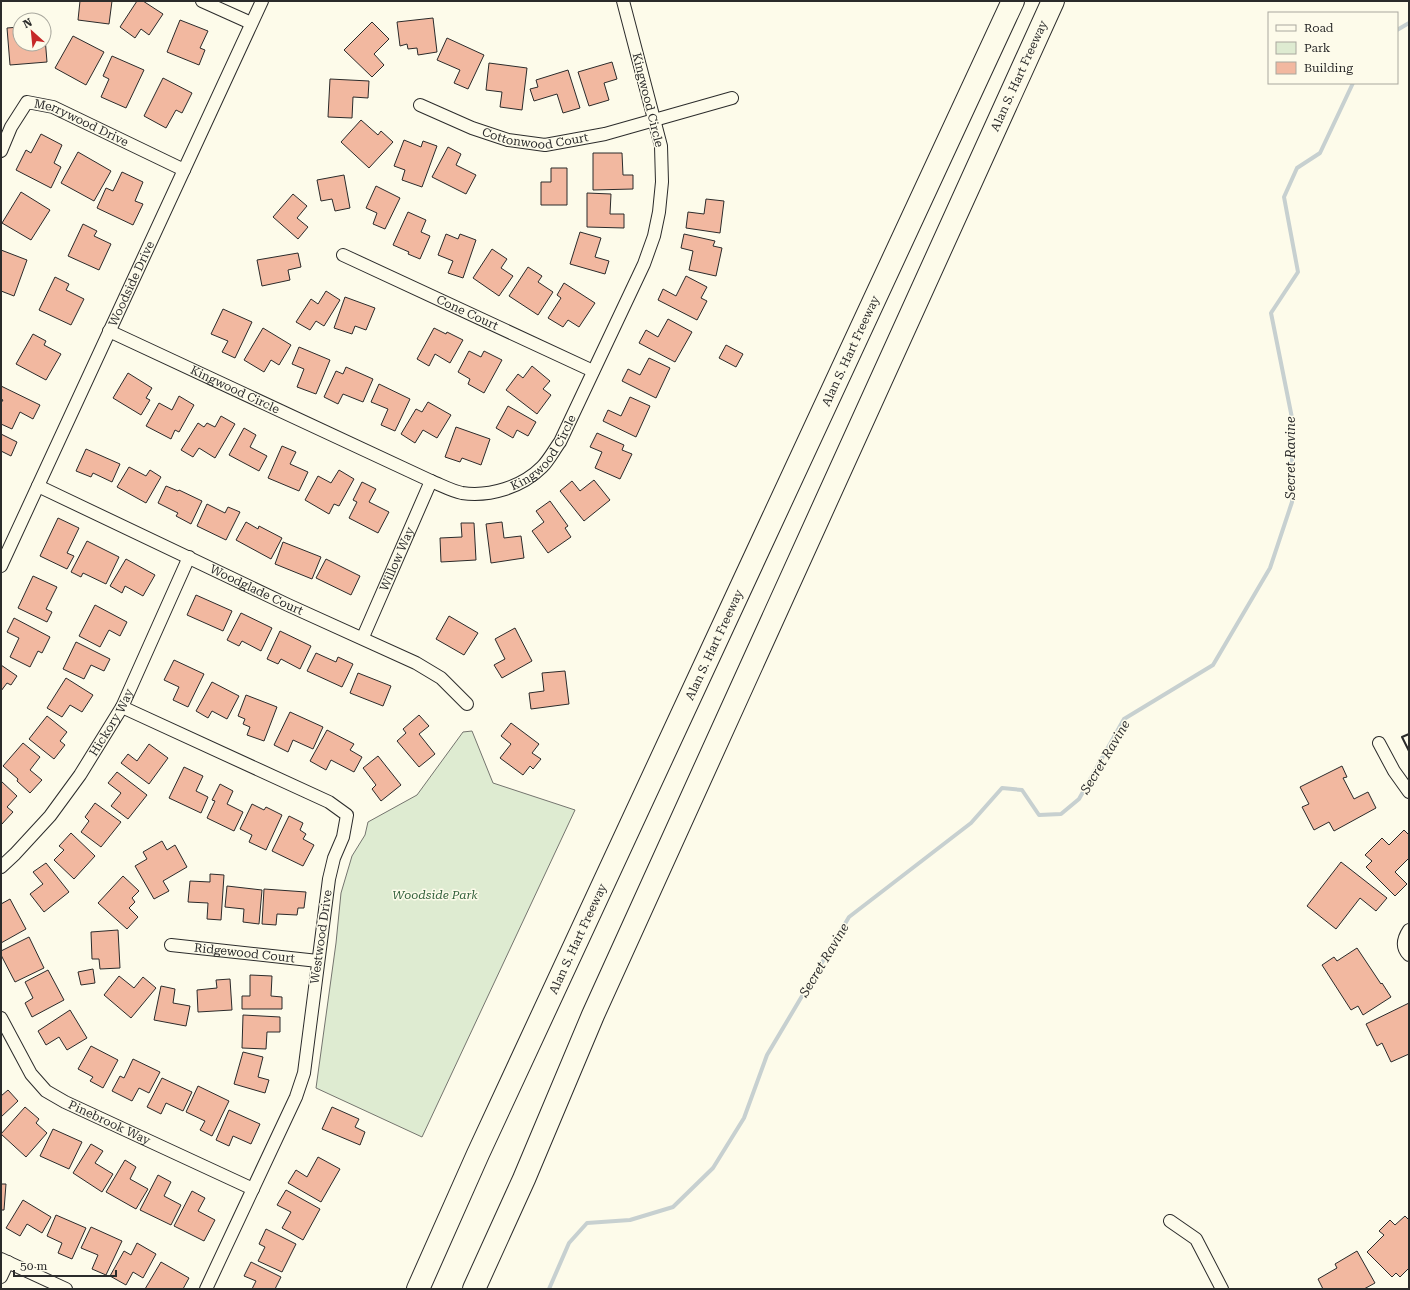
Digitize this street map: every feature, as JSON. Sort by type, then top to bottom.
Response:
[{"type":"highway","name":"Alan S. Hart Freeway","points":[[418,1289],[482,1146],[1013,1]]},
{"type":"highway","name":"Alan S. Hart Freeway","points":[[474,1289],[524,1180],[593,1014],[1053,1]]},
{"type":"street","points":[[202,1],[251,23]]},
{"type":"street","name":"Woodside Drive","points":[[1,566],[262,1]]},
{"type":"street","name":"Kingwood Circle","points":[[109,331],[430,481],[461,493],[483,495],[503,490],[525,480],[542,467],[560,442],[644,264],[654,236],[659,212],[662,182],[660,146],[623,1]]},
{"type":"street","name":"Cottonwood Court","points":[[420,105],[472,128],[508,140],[545,145],[605,134],[732,98]]},
{"type":"street","name":"Merrywood Drive","points":[[1,151],[11,127],[27,102],[53,107],[184,170]]},
{"type":"street","name":"Cone Court","points":[[343,255],[593,371]]},
{"type":"street","name":"Willow Way","points":[[363,638],[430,481]]},
{"type":"street","name":"Woodglade Court","points":[[38,486],[288,605],[416,662],[441,678],[466,704]]},
{"type":"street","name":"Hickory Way","points":[[1,867],[50,816],[80,775],[122,707],[189,557]]},
{"type":"street","name":"Westwood Drive","points":[[122,707],[329,802],[347,815],[343,837],[334,858],[329,879],[304,1074],[296,1097],[206,1289]]},
{"type":"street","points":[[1379,743],[1391,766],[1409,792]]},
{"type":"street","points":[[1409,930],[1404,938],[1403,945],[1409,955]]},
{"type":"street","name":"Ridgewood Court","points":[[171,945],[318,961]]},
{"type":"street","name":"Pinebrook Way","points":[[1,1018],[31,1074],[46,1090],[65,1102],[253,1189]]},
{"type":"street","points":[[1170,1221],[1196,1239],[1222,1289]]},
{"type":"street","points":[[1,1277],[4,1261],[66,1289]]},
{"type":"green space","name":"Woodside Park","points":[[472,731],[493,783],[575,810],[422,1137],[316,1088],[336,943],[341,893],[352,856],[365,835],[368,822],[417,795],[463,732]]},
{"type":"building","points":[[80,1],[112,1],[109,24],[78,20]]},
{"type":"building","points":[[137,1],[143,1],[163,14],[149,35],[141,29],[135,38],[120,27]]},
{"type":"building","points":[[433,18],[437,52],[418,55],[417,48],[408,49],[407,44],[400,46],[397,22]]},
{"type":"building","points":[[180,20],[208,31],[200,48],[205,50],[199,65],[167,52]]},
{"type":"building","points":[[372,22],[389,39],[374,54],[384,65],[372,77],[344,50]]},
{"type":"building","points":[[7,28],[12,28],[12,52],[46,52],[47,62],[10,65]]},
{"type":"building","points":[[73,36],[104,52],[86,85],[55,68]]},
{"type":"building","points":[[447,38],[484,55],[468,89],[454,83],[460,70],[437,60]]},
{"type":"building","points":[[112,56],[144,70],[126,108],[101,97],[109,79],[103,76]]},
{"type":"building","points":[[612,62],[617,79],[604,83],[609,100],[589,106],[578,72]]},
{"type":"building","points":[[489,63],[527,68],[522,110],[500,107],[502,92],[486,90]]},
{"type":"building","points":[[568,70],[580,108],[563,113],[557,94],[534,101],[530,89],[538,87],[536,80]]},
{"type":"building","points":[[163,78],[192,93],[182,113],[176,110],[166,128],[144,116]]},
{"type":"building","points":[[330,79],[369,81],[368,98],[353,97],[352,118],[328,117]]},
{"type":"building","points":[[361,120],[378,135],[381,131],[393,142],[369,168],[341,142]]},
{"type":"building","points":[[41,134],[62,145],[54,163],[61,167],[51,188],[16,170],[26,150],[31,153]]},
{"type":"building","points":[[404,140],[421,147],[423,141],[437,146],[422,187],[402,180],[405,170],[394,166]]},
{"type":"building","points":[[448,147],[461,154],[456,165],[476,175],[466,194],[432,177]]},
{"type":"building","points":[[78,152],[111,171],[94,201],[61,183]]},
{"type":"building","points":[[593,153],[622,153],[623,175],[633,175],[633,189],[593,190]]},
{"type":"building","points":[[551,168],[567,168],[567,205],[541,205],[541,182],[551,182]]},
{"type":"building","points":[[122,172],[143,182],[135,201],[143,204],[133,225],[97,208],[106,188],[113,191]]},
{"type":"building","points":[[344,175],[350,208],[335,211],[332,199],[321,201],[317,180]]},
{"type":"building","points":[[376,186],[400,198],[385,229],[373,224],[377,213],[366,208]]},
{"type":"building","points":[[21,192],[50,210],[31,240],[2,223]]},
{"type":"building","points":[[587,193],[611,194],[610,214],[624,214],[624,228],[587,227]]},
{"type":"building","points":[[293,194],[307,206],[297,218],[308,227],[298,239],[273,217]]},
{"type":"building","points":[[706,199],[724,201],[720,233],[686,228],[688,212],[704,214]]},
{"type":"building","points":[[408,212],[426,220],[421,232],[430,236],[420,259],[393,245]]},
{"type":"building","points":[[83,224],[97,231],[94,236],[111,244],[99,270],[68,256]]},
{"type":"building","points":[[580,232],[601,238],[595,257],[609,261],[605,274],[570,264]]},
{"type":"building","points":[[446,234],[458,239],[460,234],[476,240],[463,278],[448,273],[453,261],[438,255]]},
{"type":"building","points":[[684,234],[715,241],[713,246],[722,248],[716,276],[689,270],[693,251],[681,248]]},
{"type":"building","points":[[492,249],[507,259],[501,268],[513,276],[499,296],[473,278]]},
{"type":"building","points":[[1,250],[27,260],[14,296],[1,291]]},
{"type":"building","points":[[298,253],[301,267],[288,270],[290,280],[262,286],[257,260]]},
{"type":"building","points":[[528,267],[542,276],[538,282],[553,292],[538,315],[509,296]]},
{"type":"building","points":[[686,276],[707,287],[701,298],[707,301],[697,320],[658,300],[663,289],[676,296]]},
{"type":"building","points":[[55,277],[69,284],[66,290],[84,299],[71,325],[39,310]]},
{"type":"building","points":[[564,283],[595,303],[579,327],[568,320],[563,327],[548,318],[561,298],[557,295]]},
{"type":"building","points":[[326,291],[340,300],[324,326],[316,321],[310,330],[296,322],[311,299],[318,304]]},
{"type":"building","points":[[345,297],[375,308],[366,330],[355,326],[352,334],[334,328]]},
{"type":"building","points":[[223,309],[252,322],[235,358],[222,352],[228,341],[211,334]]},
{"type":"building","points":[[668,319],[692,332],[675,362],[639,343],[646,330],[658,337]]},
{"type":"building","points":[[263,328],[291,345],[279,365],[271,360],[264,372],[244,360]]},
{"type":"building","points":[[434,328],[446,334],[447,332],[463,340],[450,363],[435,354],[429,366],[417,359]]},
{"type":"building","points":[[33,334],[46,341],[44,345],[61,354],[46,380],[16,364]]},
{"type":"building","points":[[726,345],[743,354],[736,367],[719,358]]},
{"type":"building","points":[[299,347],[330,360],[316,394],[297,387],[304,369],[292,364]]},
{"type":"building","points":[[469,351],[481,357],[484,351],[502,360],[484,393],[468,384],[470,379],[458,372]]},
{"type":"building","points":[[649,358],[670,368],[656,398],[622,381],[628,369],[640,375]]},
{"type":"building","points":[[532,366],[550,381],[543,389],[551,395],[537,414],[506,390],[518,374],[523,378]]},
{"type":"building","points":[[346,367],[373,379],[363,402],[343,394],[338,404],[324,397],[336,371],[343,374]]},
{"type":"building","points":[[128,373],[152,388],[146,398],[150,400],[141,415],[113,398]]},
{"type":"building","points":[[379,384],[410,399],[395,431],[381,425],[388,409],[371,402]]},
{"type":"building","points":[[1,386],[40,405],[33,419],[20,412],[12,429],[1,424],[1,403],[3,400],[1,399]]},
{"type":"building","points":[[179,396],[194,405],[179,432],[175,430],[171,439],[146,426],[159,403],[172,410]]},
{"type":"building","points":[[630,397],[650,406],[636,437],[603,421],[608,410],[621,416]]},
{"type":"building","points":[[428,402],[451,415],[437,438],[423,430],[415,443],[401,434],[416,409],[422,412]]},
{"type":"building","points":[[508,406],[536,422],[528,436],[517,430],[513,438],[496,428]]},
{"type":"building","points":[[221,416],[235,424],[215,458],[199,448],[193,457],[181,450],[198,423],[204,427],[207,423],[215,427]]},
{"type":"building","points":[[456,427],[490,439],[481,465],[462,458],[460,462],[445,457]]},
{"type":"building","points":[[244,428],[256,435],[250,447],[267,456],[259,471],[229,455]]},
{"type":"building","points":[[597,433],[624,445],[622,450],[632,454],[620,479],[595,468],[602,452],[590,447]]},
{"type":"building","points":[[1,434],[17,442],[11,456],[1,451]]},
{"type":"building","points":[[282,446],[296,452],[290,464],[308,472],[299,491],[268,478]]},
{"type":"building","points":[[86,449],[120,464],[112,482],[93,473],[91,477],[76,471]]},
{"type":"building","points":[[129,467],[146,476],[150,470],[161,477],[146,503],[117,487]]},
{"type":"building","points":[[339,470],[354,479],[339,506],[334,504],[329,514],[305,500],[318,476],[331,483]]},
{"type":"building","points":[[594,480],[610,500],[584,521],[560,491],[572,481],[580,491]]},
{"type":"building","points":[[362,482],[376,489],[369,502],[389,512],[378,533],[349,518],[357,502],[353,500]]},
{"type":"building","points":[[166,486],[178,491],[179,490],[202,501],[191,524],[176,516],[178,513],[158,503]]},
{"type":"building","points":[[550,501],[568,526],[565,528],[571,537],[548,553],[532,531],[544,522],[536,511]]},
{"type":"building","points":[[207,504],[225,513],[228,507],[240,512],[226,540],[197,526]]},
{"type":"building","points":[[58,518],[79,528],[67,553],[74,556],[67,569],[40,556]]},
{"type":"building","points":[[246,522],[258,529],[259,526],[282,538],[271,559],[236,540]]},
{"type":"building","points":[[502,522],[504,538],[521,536],[524,558],[491,563],[486,524]]},
{"type":"building","points":[[461,523],[474,523],[476,560],[441,562],[440,538],[462,537]]},
{"type":"building","points":[[87,541],[119,557],[106,584],[83,573],[81,577],[71,572]]},
{"type":"building","points":[[283,542],[321,557],[312,579],[275,564]]},
{"type":"building","points":[[126,559],[155,575],[143,596],[125,586],[122,593],[110,586]]},
{"type":"building","points":[[326,559],[360,576],[351,595],[316,578]]},
{"type":"building","points":[[33,576],[57,587],[46,609],[52,612],[47,622],[18,608]]},
{"type":"building","points":[[196,595],[232,611],[223,631],[187,615]]},
{"type":"building","points":[[95,605],[127,622],[120,636],[109,630],[100,647],[79,636]]},
{"type":"building","points":[[241,613],[272,628],[261,651],[242,641],[239,646],[227,640]]},
{"type":"building","points":[[449,616],[478,633],[464,655],[436,639]]},
{"type":"building","points":[[14,618],[50,637],[42,653],[38,651],[30,667],[10,657],[19,638],[7,632]]},
{"type":"building","points":[[515,628],[532,661],[502,678],[494,665],[505,659],[495,639]]},
{"type":"building","points":[[280,631],[311,646],[300,669],[281,659],[278,664],[267,659]]},
{"type":"building","points":[[76,642],[110,659],[104,671],[91,665],[84,679],[63,669]]},
{"type":"building","points":[[316,653],[336,662],[338,657],[353,664],[342,687],[307,671]]},
{"type":"building","points":[[174,660],[204,674],[188,707],[173,700],[179,687],[164,680]]},
{"type":"building","points":[[1,665],[17,676],[11,685],[7,683],[1,691]]},
{"type":"building","points":[[565,671],[569,704],[531,709],[529,693],[544,691],[542,673]]},
{"type":"building","points":[[358,673],[391,686],[383,706],[350,693]]},
{"type":"building","points":[[66,678],[93,695],[82,712],[70,705],[62,717],[47,708]]},
{"type":"building","points":[[212,682],[239,696],[227,719],[212,711],[208,718],[196,711]]},
{"type":"building","points":[[246,695],[277,707],[264,741],[247,735],[250,727],[243,724],[245,719],[238,716]]},
{"type":"building","points":[[290,712],[323,727],[313,749],[293,740],[288,752],[274,745]]},
{"type":"building","points":[[419,715],[429,726],[419,734],[435,754],[419,767],[397,741],[406,733],[403,729]]},
{"type":"building","points":[[47,716],[67,732],[60,741],[65,745],[54,759],[29,739]]},
{"type":"building","points":[[511,723],[539,744],[532,753],[541,759],[533,769],[530,766],[523,775],[500,758],[511,744],[501,736]]},
{"type":"building","points":[[327,730],[354,744],[350,750],[362,757],[354,772],[331,760],[326,770],[310,761]]},
{"type":"building","points":[[23,743],[40,757],[30,770],[42,780],[30,793],[17,781],[18,779],[3,766]]},
{"type":"building","points":[[149,744],[168,758],[149,784],[121,763],[128,754],[137,761]]},
{"type":"building","points":[[378,756],[401,785],[381,801],[372,789],[376,785],[363,768]]},
{"type":"building","points":[[1342,766],[1347,777],[1343,778],[1354,799],[1368,792],[1376,808],[1334,831],[1329,822],[1314,830],[1302,807],[1309,804],[1300,787]]},
{"type":"building","points":[[184,767],[203,776],[196,791],[208,797],[201,813],[169,798]]},
{"type":"building","points":[[117,772],[147,795],[128,819],[111,806],[121,793],[108,783]]},
{"type":"building","points":[[1,781],[17,796],[7,807],[13,812],[1,825]]},
{"type":"building","points":[[220,784],[233,791],[227,804],[243,812],[234,831],[207,818],[215,801],[212,800]]},
{"type":"building","points":[[95,803],[121,822],[101,847],[81,832],[89,821],[85,817]]},
{"type":"building","points":[[252,804],[264,810],[266,807],[282,815],[266,850],[249,842],[252,835],[240,829]]},
{"type":"building","points":[[289,816],[303,823],[300,830],[306,834],[303,839],[314,845],[303,866],[272,851]]},
{"type":"building","points":[[1404,830],[1409,835],[1409,858],[1395,872],[1407,884],[1395,896],[1366,867],[1372,861],[1365,855],[1382,838],[1389,845]]},
{"type":"building","points":[[71,833],[95,856],[74,879],[54,860],[64,850],[59,846]]},
{"type":"building","points":[[162,841],[167,850],[175,845],[187,867],[163,881],[169,891],[154,899],[135,866],[147,859],[143,852]]},
{"type":"building","points":[[1341,862],[1387,898],[1376,911],[1360,898],[1336,929],[1307,906]]},
{"type":"building","points":[[46,863],[69,892],[44,912],[30,894],[43,884],[33,872]]},
{"type":"building","points":[[210,874],[224,875],[221,920],[207,919],[208,903],[188,902],[190,881],[210,882]]},
{"type":"building","points":[[123,876],[139,891],[132,898],[135,902],[129,908],[138,917],[127,929],[98,903]]},
{"type":"building","points":[[227,886],[262,890],[259,924],[243,922],[244,909],[225,907]]},
{"type":"building","points":[[264,889],[306,892],[304,908],[298,908],[297,915],[277,914],[276,925],[262,924]]},
{"type":"building","points":[[10,899],[26,929],[1,943],[1,904]]},
{"type":"building","points":[[118,930],[120,968],[100,969],[99,959],[92,959],[91,932]]},
{"type":"building","points":[[29,937],[44,968],[15,982],[1,955],[1,951]]},
{"type":"building","points":[[1357,948],[1391,997],[1363,1015],[1358,1006],[1351,1010],[1322,965],[1334,957],[1337,961]]},
{"type":"building","points":[[93,969],[95,983],[81,985],[78,972]]},
{"type":"building","points":[[48,970],[64,1000],[32,1017],[25,1003],[33,998],[25,982]]},
{"type":"building","points":[[250,975],[272,976],[271,996],[282,997],[282,1009],[242,1009],[242,996],[250,996]]},
{"type":"building","points":[[119,976],[134,988],[143,977],[156,988],[131,1018],[104,995]]},
{"type":"building","points":[[230,979],[232,1010],[198,1012],[197,990],[217,988],[216,980]]},
{"type":"building","points":[[161,986],[175,989],[173,1003],[190,1006],[186,1026],[154,1020]]},
{"type":"building","points":[[1409,1003],[1409,1054],[1391,1062],[1382,1043],[1377,1046],[1366,1024]]},
{"type":"building","points":[[70,1010],[87,1038],[67,1050],[59,1037],[46,1045],[38,1031]]},
{"type":"building","points":[[243,1015],[280,1017],[280,1032],[267,1032],[266,1049],[242,1048]]},
{"type":"building","points":[[91,1046],[118,1060],[103,1088],[90,1081],[93,1077],[78,1069]]},
{"type":"building","points":[[243,1052],[263,1057],[258,1077],[269,1080],[265,1093],[234,1084]]},
{"type":"building","points":[[133,1059],[160,1072],[149,1093],[139,1088],[132,1101],[112,1091],[120,1076],[124,1078]]},
{"type":"building","points":[[162,1078],[192,1092],[183,1111],[166,1103],[161,1114],[147,1107]]},
{"type":"building","points":[[198,1086],[229,1101],[212,1136],[200,1130],[205,1121],[186,1112]]},
{"type":"building","points":[[8,1090],[18,1101],[1,1117],[1,1096]]},
{"type":"building","points":[[25,1107],[39,1119],[36,1123],[47,1133],[26,1157],[1,1134]]},
{"type":"building","points":[[332,1107],[359,1119],[355,1127],[365,1132],[360,1145],[322,1129]]},
{"type":"building","points":[[229,1110],[260,1124],[251,1144],[233,1136],[229,1146],[216,1140]]},
{"type":"building","points":[[53,1129],[82,1142],[69,1169],[40,1156]]},
{"type":"building","points":[[91,1144],[103,1151],[95,1163],[113,1174],[102,1192],[73,1173]]},
{"type":"building","points":[[318,1157],[340,1169],[321,1202],[288,1183],[296,1170],[307,1177]]},
{"type":"building","points":[[125,1160],[136,1167],[130,1179],[148,1189],[136,1209],[106,1192]]},
{"type":"building","points":[[158,1175],[171,1182],[164,1196],[181,1205],[171,1225],[140,1210]]},
{"type":"building","points":[[1,1184],[6,1184],[4,1210],[1,1210]]},
{"type":"building","points":[[286,1190],[320,1209],[303,1240],[282,1228],[291,1212],[277,1205]]},
{"type":"building","points":[[192,1191],[205,1198],[198,1211],[215,1220],[204,1241],[174,1226]]},
{"type":"building","points":[[23,1200],[51,1217],[42,1233],[27,1224],[20,1236],[6,1228]]},
{"type":"building","points":[[56,1215],[86,1228],[72,1259],[58,1253],[62,1243],[47,1236]]},
{"type":"building","points":[[1405,1216],[1409,1220],[1409,1268],[1400,1277],[1396,1273],[1392,1277],[1367,1252],[1384,1235],[1379,1231],[1390,1220],[1395,1225]]},
{"type":"building","points":[[91,1227],[122,1241],[106,1275],[92,1269],[98,1255],[81,1248]]},
{"type":"building","points":[[266,1229],[296,1244],[282,1272],[258,1261],[265,1247],[259,1244]]},
{"type":"building","points":[[137,1243],[156,1254],[143,1278],[133,1272],[126,1285],[110,1276],[124,1251],[131,1255]]},
{"type":"building","points":[[1357,1251],[1375,1283],[1364,1289],[1323,1289],[1318,1279],[1337,1268],[1335,1264]]},
{"type":"building","points":[[161,1262],[189,1278],[183,1289],[145,1289]]},
{"type":"building","points":[[251,1262],[281,1277],[275,1289],[252,1289],[256,1281],[244,1276]]},
{"type":"waterway","name":"Secret Ravine","points":[[1398,29],[1409,23]]},
{"type":"waterway","name":"Secret Ravine","points":[[549,1289],[569,1243],[587,1223],[630,1220],[673,1207],[713,1168],[744,1118],[767,1055],[849,917],[971,823],[1002,788],[1022,790],[1039,815],[1061,814],[1079,799],[1124,719],[1213,665],[1270,568],[1292,502],[1292,418],[1271,313],[1298,272],[1284,197],[1297,168],[1320,153],[1353,84]]},
{"type":"wall","points":[[1409,734],[1402,737],[1409,751]]}]
